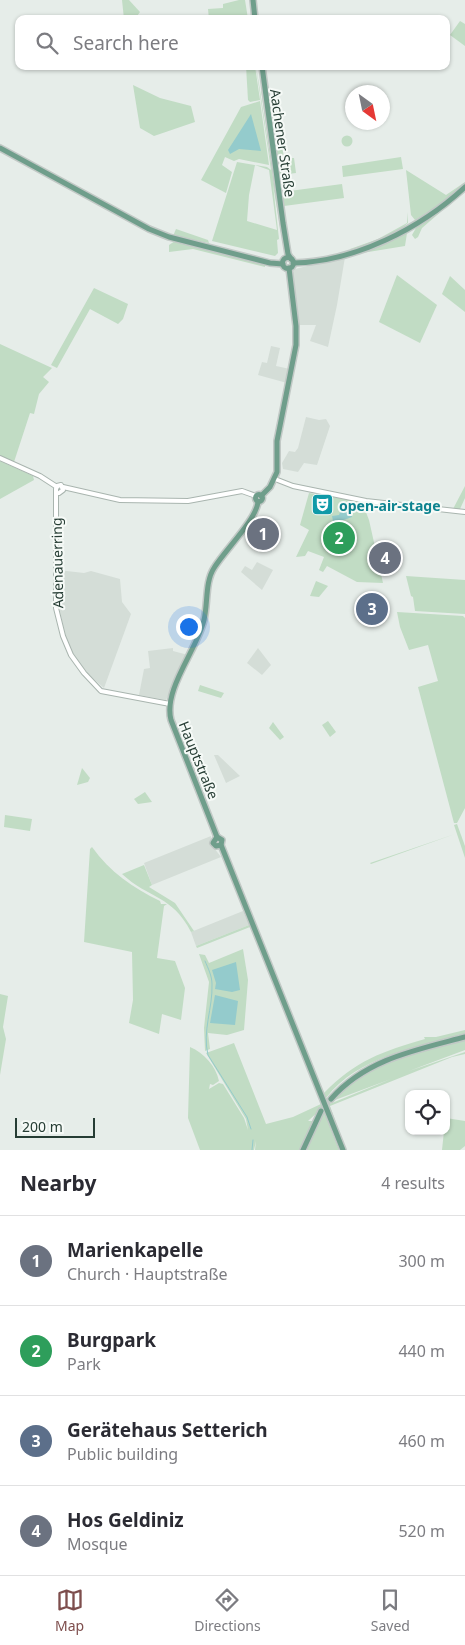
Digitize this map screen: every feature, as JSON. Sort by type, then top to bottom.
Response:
[{"type":"main road","points":[[253,0],[255,15]]},
{"type":"main road","name":"Aachener Straße","points":[[263,70],[283,223],[288,254],[292,261]]},
{"type":"main road","points":[[0,148],[149,229],[213,249],[270,263],[342,255],[378,243],[420,221],[465,187]]},
{"type":"main road","name":"Aachener Straße","points":[[283,223],[283,262]]},
{"type":"main road","points":[[170,704],[203,625],[212,573],[238,534],[252,519],[258,498],[275,479],[278,468],[277,441],[296,345],[289,268],[292,261]]},
{"type":"main road","points":[[283,262],[289,268]]},
{"type":"main road","name":"Hauptstraße","points":[[170,704],[171,720],[217,837],[214,840],[214,844],[220,845],[343,1150]]},
{"type":"main road","points":[[330,1099],[351,1079],[375,1064],[465,1037]]},
{"type":"main road","points":[[303,1150],[321,1111]]},
{"type":"street","points":[[0,458],[46,479],[57,490],[63,488],[74,489],[120,500],[188,501],[242,491],[258,498]]},
{"type":"street","points":[[275,479],[292,486],[366,501],[465,512]]},
{"type":"street","name":"Adenauerring","points":[[57,490],[56,608],[63,636],[71,655],[101,691],[170,704]]},
{"type":"shaded area","points":[[345,257],[328,347],[310,341],[316,325],[299,325],[293,272],[295,269]]},
{"type":"shaded area","points":[[271,346],[280,348],[276,366],[290,369],[287,383],[258,375],[262,362],[267,363]]},
{"type":"shaded area","points":[[306,417],[319,420],[326,419],[330,426],[317,465],[304,463],[298,472],[283,469],[282,463],[289,451],[295,452],[298,448]]},
{"type":"shaded area","points":[[257,562],[273,570],[262,590],[241,572],[245,566],[252,570]]},
{"type":"shaded area","points":[[58,570],[84,573],[91,571],[120,579],[122,602],[131,614],[104,688],[89,675],[73,654],[65,635],[58,602]]},
{"type":"shaded area","points":[[173,648],[173,651],[188,655],[166,700],[139,695],[144,669],[150,668],[148,651]]},
{"type":"shaded area","points":[[258,648],[271,665],[262,675],[247,663]]},
{"type":"shaded area","points":[[214,755],[218,755],[240,776],[226,783]]},
{"type":"shaded area","points":[[211,836],[211,844],[221,857],[152,885],[144,863]]},
{"type":"shaded area","points":[[243,911],[249,925],[196,946],[191,932]]},
{"type":"green space","points":[[122,0],[129,0],[140,12],[138,15],[124,15]]},
{"type":"green space","points":[[245,0],[247,15],[209,15],[208,9],[223,8],[223,4]]},
{"type":"green space","points":[[460,21],[465,24],[465,46],[450,35]]},
{"type":"green space","points":[[246,70],[256,70],[260,100],[250,102],[248,100]]},
{"type":"green space","points":[[256,70],[278,210],[261,90],[265,99],[282,239],[273,185],[279,239],[277,240],[278,253],[275,256],[212,241],[237,162],[255,165],[267,167],[271,170]],"holes":[[[255,165],[269,170],[277,230],[247,221],[249,195]]]},
{"type":"green space","points":[[133,85],[160,98],[191,106],[195,122],[154,136],[140,128]]},
{"type":"green space","points":[[260,101],[269,165],[239,159],[234,161],[225,157],[222,165],[232,172],[226,193],[201,180],[241,107]]},
{"type":"green space","points":[[271,104],[275,104],[284,158],[294,158],[296,173],[280,175]]},
{"type":"green space","points":[[347,135],[353,141],[347,147],[341,141]]},
{"type":"green space","points":[[401,157],[403,169],[343,177],[342,166]]},
{"type":"green space","points":[[406,170],[446,195],[465,182],[465,185],[444,202],[415,220],[411,215]]},
{"type":"green space","points":[[342,184],[344,198],[284,206],[282,192]]},
{"type":"green space","points":[[465,191],[422,228],[415,239],[412,235],[416,228]]},
{"type":"green space","points":[[407,212],[408,223],[397,231],[372,244],[350,249],[378,239],[407,223]]},
{"type":"green space","points":[[176,229],[208,240],[209,243],[173,236]]},
{"type":"green space","points":[[407,233],[405,246],[356,254]]},
{"type":"green space","points":[[175,241],[265,264],[265,267],[193,249],[169,252],[169,245]]},
{"type":"green space","points":[[397,275],[437,305],[420,343],[379,322]]},
{"type":"green space","points":[[450,276],[465,290],[465,312],[442,294]]},
{"type":"green space","points":[[94,288],[128,304],[123,319],[118,324],[90,309],[57,368],[51,365]]},
{"type":"green space","points":[[0,344],[52,368],[43,377],[49,382],[39,394],[34,414],[30,413],[14,462],[0,456]]},
{"type":"green space","points":[[0,461],[33,476],[34,480],[0,499]]},
{"type":"green space","points":[[465,486],[465,498],[460,509],[453,509]]},
{"type":"green space","points":[[309,493],[362,502],[369,520],[383,583],[357,582],[327,566],[323,572],[319,570],[324,557],[308,551],[305,556],[296,557],[309,530],[300,525]]},
{"type":"green space","points":[[406,576],[465,580],[465,614],[415,611],[413,597],[411,596]]},
{"type":"green space","points":[[316,581],[328,586],[319,597],[310,596]]},
{"type":"green space","points":[[397,612],[463,616],[465,618],[465,808],[457,823],[454,823],[418,687],[438,681],[428,645],[409,650],[400,627]]},
{"type":"green space","points":[[200,685],[224,693],[221,698],[198,691]]},
{"type":"green space","points":[[328,721],[336,732],[330,737],[322,725]]},
{"type":"green space","points":[[273,722],[284,737],[280,740],[269,728]]},
{"type":"green space","points":[[82,768],[90,778],[88,782],[77,785]]},
{"type":"green space","points":[[145,792],[152,802],[138,804],[134,799]]},
{"type":"green space","points":[[5,815],[32,819],[30,831],[4,827]]},
{"type":"green space","points":[[457,824],[465,846],[465,858],[454,825]]},
{"type":"green space","points":[[455,834],[371,864],[370,863]]},
{"type":"green space","points":[[92,847],[106,864],[123,879],[160,901],[161,904],[167,904],[164,906],[157,958],[175,961],[185,988],[181,1020],[162,1014],[159,1034],[129,1023],[133,1000],[132,952],[84,942],[90,849]]},
{"type":"green space","points":[[144,865],[152,885],[149,887],[175,903],[194,931],[191,932],[184,920],[168,904],[122,874]]},
{"type":"green space","points":[[247,919],[288,1022],[250,927],[197,948],[196,946],[249,925]]},
{"type":"green space","points":[[243,949],[248,980],[244,1030],[227,1035],[208,1033],[210,1049],[205,1051],[204,1028],[209,982],[199,954],[205,955],[209,963]]},
{"type":"green space","points":[[0,994],[8,996],[3,1027],[6,1039],[0,1075]]},
{"type":"green space","points":[[296,1023],[324,1093],[347,1073],[370,1058],[425,1039],[424,1037],[436,1037],[465,1030],[465,1034],[409,1049],[372,1063],[355,1072],[339,1084],[326,1098],[331,1099],[356,1078],[392,1060],[465,1039],[465,1050],[409,1071],[465,1052],[465,1054],[452,1057],[330,1106],[346,1150],[327,1105],[391,1079],[327,1103]]},
{"type":"green space","points":[[234,1043],[266,1124],[293,1117],[321,1104],[339,1150],[307,1150],[323,1114],[320,1110],[308,1121],[313,1121],[300,1150],[255,1150],[256,1141],[254,1150],[200,1150],[188,1118],[190,1047],[205,1056],[215,1070],[219,1081],[213,1085],[210,1084],[209,1089],[219,1083],[223,1084],[244,1118],[248,1130],[246,1119],[206,1053]]},
{"type":"green space","points":[[450,1119],[465,1121],[465,1146],[460,1150],[442,1150],[444,1135],[450,1135]]},
{"type":"water","points":[[251,114],[261,151],[239,149],[230,154],[228,150]]},
{"type":"water","points":[[341,510],[351,514],[352,517],[341,521],[333,521],[332,516],[339,515]]},
{"type":"water","points":[[236,962],[240,990],[232,992],[215,989],[216,983],[212,970]]},
{"type":"water","points":[[215,995],[238,1001],[235,1025],[210,1023]]},
{"type":"waterway","points":[[205,961],[211,975],[212,984],[206,1037],[208,1055],[247,1117],[251,1129]]},
{"type":"waterway","points":[[252,1150],[253,1140]]},
{"type":"tunnel","points":[[321,1111],[331,1099]]},
{"type":"place","name":"open-air-stage","points":[[323,505]]},
{"type":"place","name":"Marienkapelle","points":[[263,534]]},
{"type":"place","name":"Burgpark","points":[[339,538]]},
{"type":"place","name":"Hos Geldiniz","points":[[385,558]]},
{"type":"place","name":"Gerätehaus Setterich","points":[[372,609]]}]
